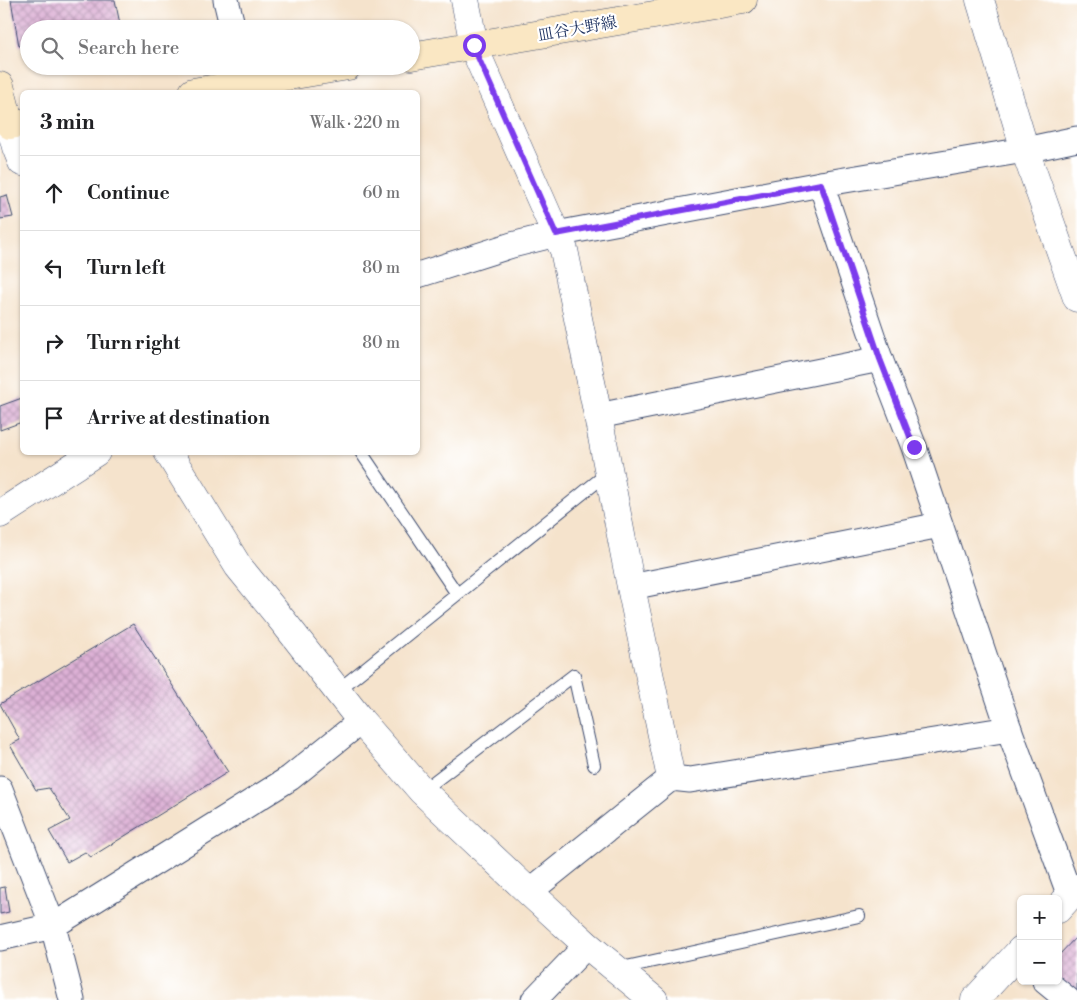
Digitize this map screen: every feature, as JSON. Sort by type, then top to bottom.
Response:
[{"type":"main road","name":"皿谷大野線","points":[[420,54],[743,0]]},
{"type":"main road","points":[[202,90],[286,75]]},
{"type":"main road","points":[[0,86],[11,125]]},
{"type":"street","points":[[226,0],[231,20]]},
{"type":"street","points":[[465,0],[478,57],[564,250],[671,778]]},
{"type":"street","points":[[980,0],[1025,150],[1077,298]]},
{"type":"street","points":[[11,125],[20,157]]},
{"type":"street","points":[[420,274],[512,245],[556,234],[821,184],[1025,150],[1077,139]]},
{"type":"street","points":[[821,184],[880,359],[914,447],[1008,729],[1068,898]]},
{"type":"street","points":[[598,416],[880,359]]},
{"type":"street","points":[[0,514],[91,455]]},
{"type":"street","points":[[170,455],[238,566],[360,721],[422,791],[587,945],[654,1000]]},
{"type":"street","points":[[631,587],[940,525]]},
{"type":"street","points":[[0,938],[53,926],[290,778],[360,721]]},
{"type":"street","points":[[529,892],[671,778],[690,780],[1008,729]]},
{"type":"street","points":[[0,790],[53,926],[72,1000]]},
{"type":"street","points":[[534,1000],[587,945]]},
{"type":"street","points":[[975,1000],[1017,958]]},
{"type":"street","points":[[1050,985],[1068,1000]]},
{"type":"lane","points":[[363,455],[457,594]]},
{"type":"lane","points":[[337,691],[609,472]]},
{"type":"lane","points":[[422,791],[574,675],[594,765]]},
{"type":"lane","points":[[617,969],[859,916]]},
{"type":"building","points":[[11,0],[115,0],[119,20],[20,20],[19,46]]},
{"type":"building","points":[[7,195],[13,217],[0,219],[0,197]]},
{"type":"building","points":[[20,399],[20,423],[0,430],[0,406]]},
{"type":"building","points":[[133,624],[228,772],[91,857],[85,852],[67,862],[49,831],[70,820],[49,788],[36,790],[10,745],[20,740],[0,704]]},
{"type":"building","points":[[5,887],[9,912],[0,914],[0,888]]},
{"type":"building","points":[[1077,936],[1077,990],[1075,992],[1062,981],[1062,952]]},
{"type":"route","points":[[474,45],[556,234],[821,184],[880,359],[914,447]]}]
